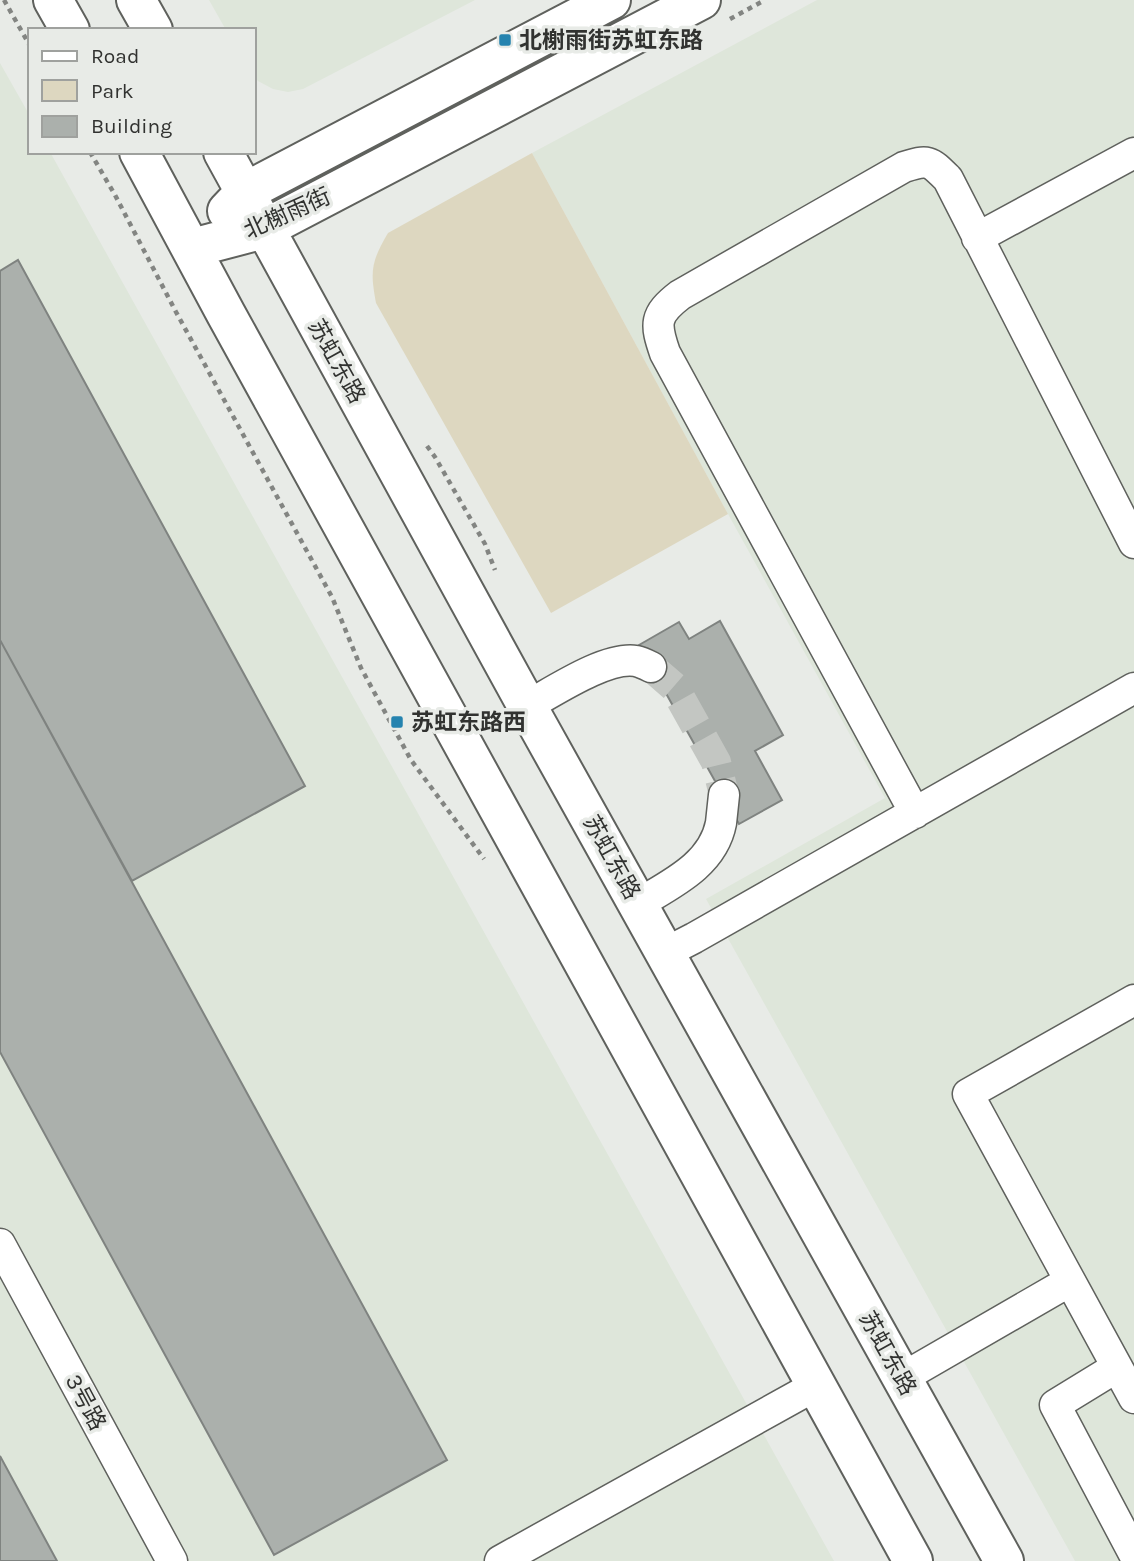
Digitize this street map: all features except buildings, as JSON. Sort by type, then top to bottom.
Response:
[{"type":"main road","points":[[53,0],[69,28]]},
{"type":"main road","points":[[136,0],[152,28]]},
{"type":"main road","name":"北榭雨街","points":[[192,247],[245,192],[611,0]]},
{"type":"main road","name":"北榭雨街","points":[[192,247],[264,229],[701,0]]},
{"type":"main road","points":[[140,154],[192,247],[507,861],[815,1386],[913,1561]]},
{"type":"main road","name":"苏虹东路","points":[[224,154],[527,706],[1004,1561]]},
{"type":"lane","points":[[977,237],[1134,153]]},
{"type":"lane","points":[[915,813],[665,353],[657,329],[665,307],[680,295],[904,167],[922,161],[934,165],[948,179],[1134,543]]},
{"type":"lane","points":[[527,706],[595,669],[614,663],[636,661],[652,667]]},
{"type":"lane","points":[[665,953],[1134,688]]},
{"type":"lane","points":[[638,904],[695,868],[710,850],[720,825],[723,795]]},
{"type":"lane","points":[[1134,1000],[968,1094],[1134,1398]]},
{"type":"lane","name":"3号路","points":[[0,1244],[172,1561]]},
{"type":"lane","points":[[902,1378],[1070,1281]]},
{"type":"lane","points":[[1117,1367],[1055,1405],[1134,1554]]},
{"type":"lane","points":[[519,1556],[815,1386]]},
{"type":"path","points":[[4,0],[28,42]]},
{"type":"path","points":[[91,154],[332,597],[361,668],[411,760],[507,861]]},
{"type":"shaded area","points":[[209,0],[475,0],[303,89],[288,92],[273,89],[256,78],[256,28],[225,28]]},
{"type":"shaded area","points":[[817,0],[1134,0],[1134,1561],[1075,1561],[706,899],[885,798],[532,153]]},
{"type":"shaded area","points":[[0,63],[28,112],[28,154],[51,154],[834,1561],[0,1561]]},
{"type":"green space","points":[[532,153],[728,514],[551,613],[376,303],[373,283],[375,259],[388,233]]},
{"type":"tunnel","points":[[651,667],[674,687],[716,762],[724,795]]},
{"type":"place","name":"北榭雨街苏虹东路","points":[[505,40]]},
{"type":"place","name":"苏虹东路西","points":[[397,722]]}]
